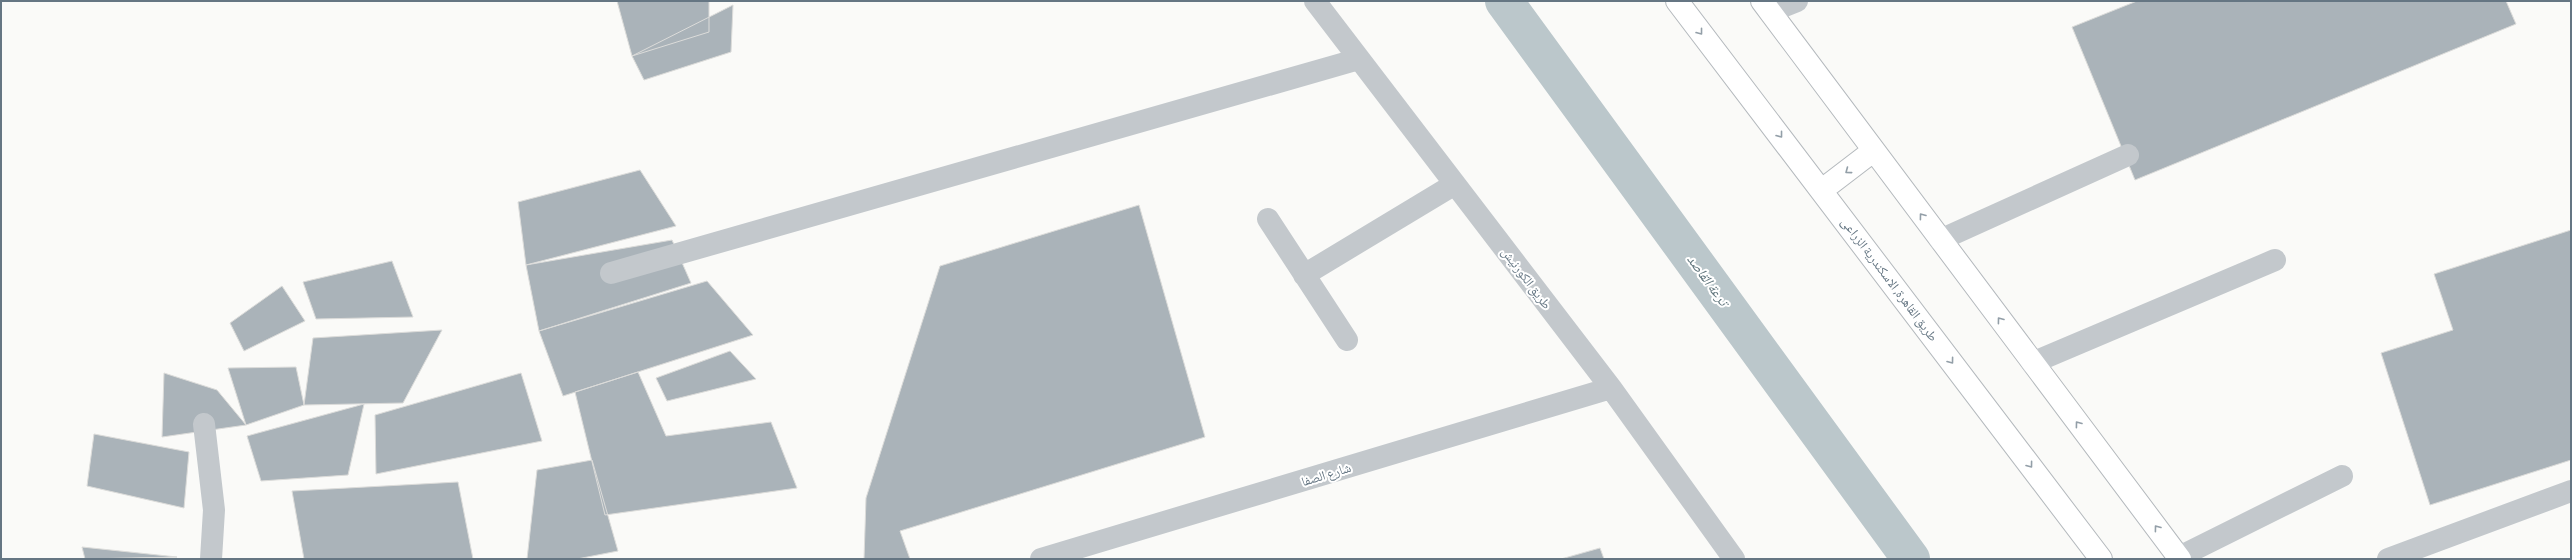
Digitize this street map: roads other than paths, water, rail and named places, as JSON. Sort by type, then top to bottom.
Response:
[{"type":"highway","name":"طريق القاهرة, الاسكندرية الزراعى","points":[[1677,1],[2101,559]]},
{"type":"highway","points":[[1766,7],[2180,558]]},
{"type":"highway","points":[[1822,190],[1874,152]]},
{"type":"street","name":"طريق الكورنيش","points":[[1315,1],[1611,388],[1734,559]]},
{"type":"street","points":[[1766,7],[1796,1]]},
{"type":"street","points":[[611,273],[1359,59]]},
{"type":"street","points":[[1940,240],[2128,155]]},
{"type":"street","points":[[1304,275],[1455,184]]},
{"type":"street","points":[[1268,219],[1347,340]]},
{"type":"street","points":[[2032,363],[2275,260]]},
{"type":"street","name":"شارع الصفا","points":[[1042,559],[1611,388]]},
{"type":"street","points":[[204,424],[214,510],[211,559]]},
{"type":"street","points":[[2180,558],[2342,476]]},
{"type":"street","points":[[2388,559],[2571,491]]},
{"type":"waterway","name":"ترعة القاصد","points":[[1504,1],[1911,559]]}]
